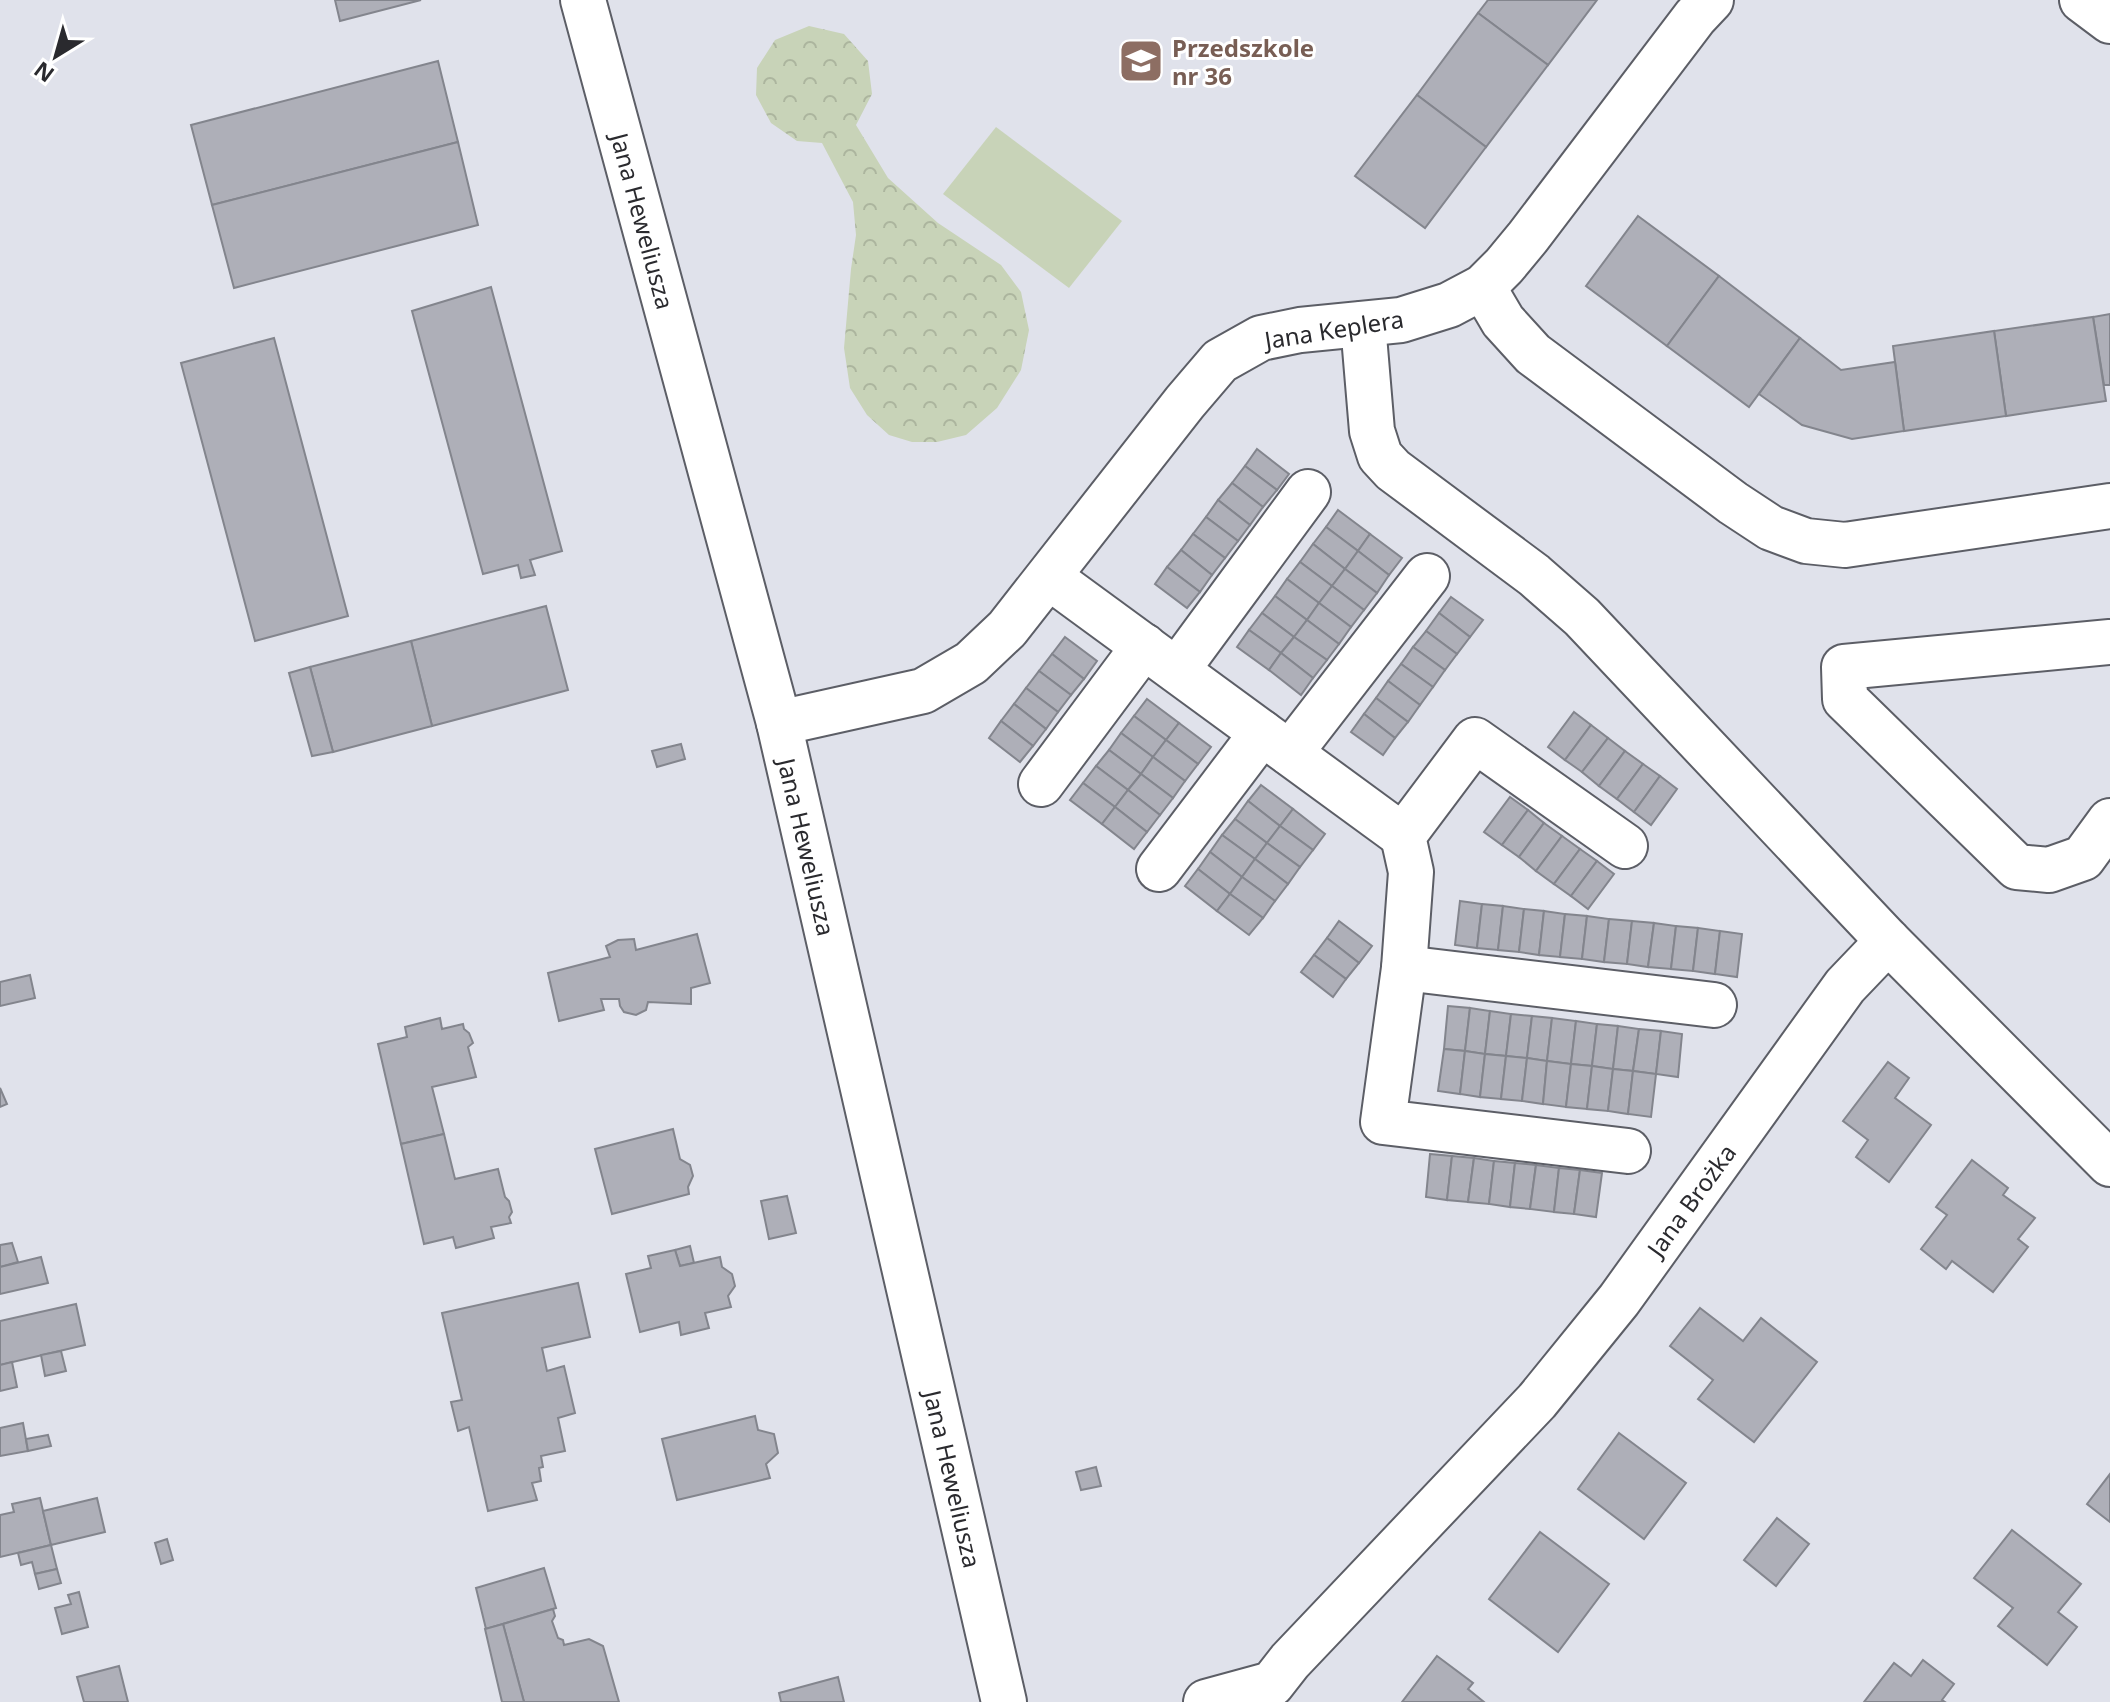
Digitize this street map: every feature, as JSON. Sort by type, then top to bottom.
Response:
[{"type":"street","name":"Jana Heweliusza","points":[[583,0],[779,723],[1004,1702]]},
{"type":"street","name":"Jana Keplera","points":[[779,723],[923,691],[971,663],[1007,629],[1220,361],[1261,338],[1300,330],[1401,320],[1449,305],[1483,287],[1528,237],[1711,0]]},
{"type":"street","points":[[2082,0],[2110,21]]},
{"type":"street","points":[[1483,287],[1503,321],[1533,354],[1733,503],[1771,528],[1806,541],[1845,545],[2110,506]]},
{"type":"street","points":[[1363,324],[1372,431],[1380,456],[1393,470],[1534,575],[1582,617],[1888,941],[2110,1164]]},
{"type":"street","points":[[1041,784],[1160,658],[1308,492]]},
{"type":"street","points":[[1159,869],[1427,576]]},
{"type":"street","points":[[1049,577],[1403,836],[1411,872],[1404,968],[1383,1122],[1628,1151]]},
{"type":"street","points":[[2110,642],[1844,667],[1845,699],[2017,867],[2049,870],[2083,858],[2110,821]]},
{"type":"street","points":[[1403,836],[1475,740],[1625,846]]},
{"type":"street","name":"Jana Brożka","points":[[1206,1702],[1277,1693],[1290,1661],[1537,1401],[1619,1300],[1845,986],[1888,941]]},
{"type":"street","points":[[1404,968],[1714,1005]]},
{"type":"green space","points":[[809,26],[844,34],[868,61],[872,94],[856,125],[888,178],[938,223],[1001,265],[1021,292],[1029,330],[1021,370],[997,408],[966,435],[937,442],[912,442],[889,435],[867,415],[850,388],[844,348],[856,235],[853,202],[822,143],[797,141],[771,123],[756,95],[757,68],[775,40]]},
{"type":"green space","points":[[996,127],[1122,221],[1069,288],[943,194]]},
{"type":"building","points":[[335,0],[421,0],[340,21]]},
{"type":"building","points":[[1488,0],[1597,0],[1548,65],[1478,13]]},
{"type":"building","points":[[1478,13],[1548,65],[1486,147],[1417,95]]},
{"type":"building","points":[[438,61],[458,142],[212,205],[191,125]]},
{"type":"building","points":[[1417,95],[1486,147],[1425,228],[1355,176]]},
{"type":"building","points":[[458,142],[478,225],[234,288],[212,205]]},
{"type":"building","points":[[1638,216],[1719,276],[1667,346],[1586,286]]},
{"type":"building","points":[[1719,276],[1800,338],[1749,407],[1667,346]]},
{"type":"building","points":[[491,287],[562,551],[530,560],[535,575],[521,578],[518,565],[483,574],[412,311]]},
{"type":"building","points":[[2110,314],[2110,385],[2104,385],[2093,317]]},
{"type":"building","points":[[2093,317],[2106,401],[2006,416],[1994,331]]},
{"type":"building","points":[[1994,331],[2006,416],[1904,431],[1893,346]]},
{"type":"building","points":[[274,338],[348,616],[255,641],[181,363]]},
{"type":"building","points":[[1800,338],[1841,370],[1895,362],[1904,431],[1852,439],[1802,425],[1759,394]]},
{"type":"building","points":[[1257,449],[1289,474],[1277,490],[1245,466]]},
{"type":"building","points":[[1245,466],[1277,490],[1263,507],[1232,483]]},
{"type":"building","points":[[1232,483],[1263,507],[1250,525],[1218,500]]},
{"type":"building","points":[[1218,500],[1250,525],[1238,541],[1206,517]]},
{"type":"building","points":[[1338,510],[1370,534],[1358,551],[1326,527]]},
{"type":"building","points":[[1206,517],[1238,541],[1225,558],[1193,534]]},
{"type":"building","points":[[1326,527],[1358,551],[1345,569],[1313,544]]},
{"type":"building","points":[[1193,534],[1225,558],[1212,575],[1181,550]]},
{"type":"building","points":[[1370,534],[1402,558],[1389,575],[1358,551]]},
{"type":"building","points":[[1313,544],[1345,569],[1332,586],[1300,562]]},
{"type":"building","points":[[1181,550],[1212,575],[1200,592],[1167,567]]},
{"type":"building","points":[[1358,551],[1389,575],[1377,593],[1345,569]]},
{"type":"building","points":[[1300,562],[1332,586],[1319,603],[1287,579]]},
{"type":"building","points":[[1167,567],[1200,592],[1187,608],[1155,584]]},
{"type":"building","points":[[1345,569],[1377,593],[1364,610],[1332,586]]},
{"type":"building","points":[[1287,579],[1319,603],[1307,620],[1275,596]]},
{"type":"building","points":[[1332,586],[1364,610],[1351,627],[1319,603]]},
{"type":"building","points":[[1275,596],[1307,620],[1294,637],[1262,613]]},
{"type":"building","points":[[1451,597],[1483,620],[1470,637],[1439,613]]},
{"type":"building","points":[[1319,603],[1351,627],[1339,644],[1307,620]]},
{"type":"building","points":[[546,606],[568,690],[432,726],[411,641]]},
{"type":"building","points":[[1262,613],[1294,637],[1281,653],[1249,630]]},
{"type":"building","points":[[1439,613],[1470,637],[1457,654],[1426,631]]},
{"type":"building","points":[[1307,620],[1339,644],[1327,660],[1294,637]]},
{"type":"building","points":[[1249,630],[1281,653],[1269,670],[1237,647]]},
{"type":"building","points":[[1426,631],[1457,654],[1445,670],[1413,647]]},
{"type":"building","points":[[1065,637],[1097,661],[1084,679],[1052,654]]},
{"type":"building","points":[[1294,637],[1327,660],[1313,678],[1281,653]]},
{"type":"building","points":[[411,641],[432,726],[333,752],[310,667]]},
{"type":"building","points":[[1413,647],[1445,670],[1433,687],[1401,664]]},
{"type":"building","points":[[1281,653],[1313,678],[1301,695],[1269,670]]},
{"type":"building","points":[[1052,654],[1084,679],[1071,695],[1039,671]]},
{"type":"building","points":[[1401,664],[1433,687],[1420,705],[1388,681]]},
{"type":"building","points":[[310,667],[333,752],[312,756],[289,673]]},
{"type":"building","points":[[1039,671],[1071,695],[1058,712],[1026,688]]},
{"type":"building","points":[[1388,681],[1420,705],[1408,722],[1376,698]]},
{"type":"building","points":[[1026,688],[1058,712],[1046,729],[1014,704]]},
{"type":"building","points":[[1376,698],[1408,722],[1395,738],[1364,714]]},
{"type":"building","points":[[1147,699],[1179,723],[1166,740],[1134,716]]},
{"type":"building","points":[[1014,704],[1046,729],[1033,746],[1001,721]]},
{"type":"building","points":[[1574,712],[1591,725],[1565,760],[1548,747]]},
{"type":"building","points":[[1364,714],[1395,738],[1383,755],[1351,732]]},
{"type":"building","points":[[1134,716],[1166,740],[1153,757],[1121,733]]},
{"type":"building","points":[[1001,721],[1033,746],[1020,762],[989,738]]},
{"type":"building","points":[[1179,723],[1211,747],[1198,764],[1166,740]]},
{"type":"building","points":[[1591,725],[1608,738],[1582,772],[1565,760]]},
{"type":"building","points":[[1121,733],[1153,757],[1141,774],[1109,750]]},
{"type":"building","points":[[1608,738],[1625,751],[1599,786],[1582,772]]},
{"type":"building","points":[[1166,740],[1198,764],[1185,781],[1153,757]]},
{"type":"building","points":[[681,744],[685,759],[657,767],[652,751]]},
{"type":"building","points":[[1109,750],[1141,774],[1128,790],[1096,766]]},
{"type":"building","points":[[1625,751],[1643,764],[1617,799],[1599,786]]},
{"type":"building","points":[[1153,757],[1185,781],[1173,798],[1141,774]]},
{"type":"building","points":[[1643,764],[1660,776],[1634,812],[1617,799]]},
{"type":"building","points":[[1096,766],[1128,790],[1115,807],[1083,783]]},
{"type":"building","points":[[1141,774],[1173,798],[1160,815],[1128,790]]},
{"type":"building","points":[[1660,776],[1677,789],[1651,825],[1634,812]]},
{"type":"building","points":[[1083,783],[1115,807],[1102,824],[1070,800]]},
{"type":"building","points":[[1261,785],[1293,809],[1280,826],[1248,801]]},
{"type":"building","points":[[1128,790],[1160,815],[1147,832],[1115,807]]},
{"type":"building","points":[[1510,797],[1528,810],[1502,845],[1484,832]]},
{"type":"building","points":[[1248,801],[1280,826],[1267,843],[1235,819]]},
{"type":"building","points":[[1115,807],[1147,832],[1134,849],[1102,824]]},
{"type":"building","points":[[1293,809],[1325,834],[1313,850],[1280,826]]},
{"type":"building","points":[[1528,810],[1544,823],[1519,857],[1502,845]]},
{"type":"building","points":[[1235,819],[1267,843],[1255,859],[1222,835]]},
{"type":"building","points":[[1544,823],[1562,836],[1536,871],[1519,857]]},
{"type":"building","points":[[1280,826],[1313,850],[1300,867],[1267,843]]},
{"type":"building","points":[[1222,835],[1255,859],[1242,877],[1210,852]]},
{"type":"building","points":[[1562,836],[1580,849],[1554,884],[1536,871]]},
{"type":"building","points":[[1267,843],[1300,867],[1288,884],[1255,859]]},
{"type":"building","points":[[1580,849],[1597,861],[1571,896],[1554,884]]},
{"type":"building","points":[[1210,852],[1242,877],[1230,894],[1198,869]]},
{"type":"building","points":[[1255,859],[1288,884],[1275,901],[1242,877]]},
{"type":"building","points":[[1597,861],[1614,874],[1588,909],[1571,896]]},
{"type":"building","points":[[1198,869],[1230,894],[1217,911],[1185,886]]},
{"type":"building","points":[[1242,877],[1275,901],[1263,918],[1230,894]]},
{"type":"building","points":[[1230,894],[1263,918],[1249,935],[1217,911]]},
{"type":"building","points":[[1460,901],[1482,904],[1477,948],[1455,945]]},
{"type":"building","points":[[1482,904],[1503,906],[1498,950],[1477,948]]},
{"type":"building","points":[[1503,906],[1524,909],[1519,952],[1498,950]]},
{"type":"building","points":[[1524,909],[1544,911],[1539,955],[1519,952]]},
{"type":"building","points":[[1544,911],[1565,914],[1560,957],[1539,955]]},
{"type":"building","points":[[1565,914],[1587,916],[1582,959],[1560,957]]},
{"type":"building","points":[[1587,916],[1609,919],[1604,962],[1582,959]]},
{"type":"building","points":[[1609,919],[1632,921],[1627,964],[1604,962]]},
{"type":"building","points":[[1339,921],[1372,946],[1359,963],[1327,938]]},
{"type":"building","points":[[1632,921],[1654,923],[1648,967],[1627,964]]},
{"type":"building","points":[[1654,923],[1676,926],[1671,969],[1648,967]]},
{"type":"building","points":[[1676,926],[1698,928],[1693,971],[1671,969]]},
{"type":"building","points":[[1698,928],[1720,931],[1715,974],[1693,971]]},
{"type":"building","points":[[1720,931],[1742,934],[1737,977],[1715,974]]},
{"type":"building","points":[[697,934],[710,983],[691,988],[691,1004],[648,1002],[646,1010],[636,1015],[624,1012],[619,999],[601,999],[604,1010],[559,1021],[548,973],[610,957],[606,946],[618,940],[634,939],[636,950]]},
{"type":"building","points":[[1327,938],[1359,963],[1346,979],[1314,955]]},
{"type":"building","points":[[1314,955],[1346,979],[1333,997],[1301,972]]},
{"type":"building","points":[[30,975],[35,998],[0,1006],[0,982]]},
{"type":"building","points":[[1448,1006],[1470,1008],[1465,1051],[1444,1049]]},
{"type":"building","points":[[1470,1008],[1490,1011],[1485,1054],[1465,1051]]},
{"type":"building","points":[[1490,1011],[1511,1014],[1506,1056],[1485,1054]]},
{"type":"building","points":[[1511,1014],[1532,1016],[1527,1058],[1506,1056]]},
{"type":"building","points":[[1532,1016],[1552,1018],[1547,1061],[1527,1058]]},
{"type":"building","points":[[440,1018],[442,1029],[463,1024],[469,1033],[473,1043],[468,1047],[476,1077],[432,1087],[444,1134],[401,1144],[378,1044],[407,1037],[405,1027]]},
{"type":"building","points":[[1552,1018],[1576,1021],[1571,1064],[1547,1061]]},
{"type":"building","points":[[1576,1021],[1597,1024],[1592,1066],[1571,1064]]},
{"type":"building","points":[[1597,1024],[1618,1026],[1613,1069],[1592,1066]]},
{"type":"building","points":[[1618,1026],[1639,1029],[1633,1071],[1613,1069]]},
{"type":"building","points":[[1639,1029],[1661,1031],[1656,1074],[1633,1071]]},
{"type":"building","points":[[1661,1031],[1682,1034],[1678,1077],[1656,1074]]},
{"type":"building","points":[[1444,1049],[1465,1051],[1460,1094],[1438,1091]]},
{"type":"building","points":[[1465,1051],[1485,1054],[1480,1097],[1460,1094]]},
{"type":"building","points":[[1485,1054],[1506,1056],[1501,1099],[1480,1097]]},
{"type":"building","points":[[1506,1056],[1527,1058],[1522,1101],[1501,1099]]},
{"type":"building","points":[[1527,1058],[1547,1061],[1543,1104],[1522,1101]]},
{"type":"building","points":[[1547,1061],[1571,1064],[1566,1107],[1543,1104]]},
{"type":"building","points":[[1888,1062],[1909,1078],[1895,1098],[1931,1125],[1889,1182],[1856,1157],[1868,1140],[1843,1121]]},
{"type":"building","points":[[1571,1064],[1592,1066],[1587,1109],[1566,1107]]},
{"type":"building","points":[[1592,1066],[1613,1069],[1608,1111],[1587,1109]]},
{"type":"building","points":[[1613,1069],[1633,1071],[1628,1114],[1608,1111]]},
{"type":"building","points":[[1633,1071],[1656,1074],[1651,1117],[1628,1114]]},
{"type":"building","points":[[0,1088],[7,1104],[0,1107]]},
{"type":"building","points":[[673,1129],[680,1159],[690,1165],[693,1176],[688,1187],[689,1194],[612,1214],[595,1149]]},
{"type":"building","points":[[444,1134],[455,1179],[498,1169],[512,1212],[509,1217],[511,1223],[491,1227],[494,1238],[456,1248],[453,1237],[424,1244],[401,1144]]},
{"type":"building","points":[[1430,1154],[1452,1156],[1447,1200],[1426,1197]]},
{"type":"building","points":[[1452,1156],[1474,1158],[1468,1202],[1447,1200]]},
{"type":"building","points":[[1474,1158],[1494,1161],[1489,1204],[1468,1202]]},
{"type":"building","points":[[1972,1160],[2008,1188],[2003,1195],[2035,1218],[2018,1239],[2028,1247],[1993,1292],[1952,1261],[1946,1269],[1921,1249],[1947,1215],[1936,1207]]},
{"type":"building","points":[[1494,1161],[1515,1163],[1510,1207],[1489,1204]]},
{"type":"building","points":[[1515,1163],[1536,1165],[1530,1209],[1510,1207]]},
{"type":"building","points":[[1536,1165],[1559,1168],[1554,1212],[1530,1209]]},
{"type":"building","points":[[1559,1168],[1580,1170],[1574,1214],[1554,1212]]},
{"type":"building","points":[[1580,1170],[1602,1173],[1596,1217],[1574,1214]]},
{"type":"building","points":[[787,1196],[796,1233],[769,1239],[761,1201]]},
{"type":"building","points":[[12,1243],[18,1262],[0,1267],[0,1245]]},
{"type":"building","points":[[690,1246],[694,1263],[680,1266],[675,1250]]},
{"type":"building","points":[[675,1250],[680,1266],[720,1257],[722,1267],[732,1274],[735,1286],[728,1296],[731,1307],[705,1313],[709,1328],[681,1335],[679,1322],[640,1332],[626,1274],[651,1268],[648,1256]]},
{"type":"building","points":[[41,1257],[48,1283],[0,1294],[0,1267]]},
{"type":"building","points":[[578,1283],[590,1337],[542,1348],[547,1371],[564,1366],[575,1413],[558,1418],[565,1451],[541,1456],[541,1481],[532,1483],[537,1500],[488,1511],[469,1427],[458,1431],[451,1402],[462,1400],[442,1313]]},
{"type":"building","points":[[76,1304],[85,1345],[0,1365],[0,1321]]},
{"type":"building","points":[[1700,1308],[1743,1341],[1761,1318],[1817,1362],[1754,1442],[1698,1399],[1713,1380],[1670,1346]]},
{"type":"building","points":[[61,1351],[66,1371],[45,1376],[41,1355]]},
{"type":"building","points":[[12,1362],[17,1387],[0,1391],[0,1365]]},
{"type":"building","points":[[755,1416],[758,1430],[774,1434],[778,1453],[766,1464],[770,1478],[677,1500],[662,1439]]},
{"type":"building","points":[[23,1423],[28,1451],[0,1456],[0,1428]]},
{"type":"building","points":[[1619,1433],[1686,1483],[1644,1539],[1578,1489]]},
{"type":"building","points":[[48,1435],[51,1446],[28,1451],[26,1439]]},
{"type":"building","points":[[1096,1467],[1101,1486],[1081,1490],[1076,1472]]},
{"type":"building","points":[[2110,1474],[2110,1522],[2087,1504]]},
{"type":"building","points":[[40,1498],[51,1545],[0,1557],[0,1515],[14,1512],[12,1504]]},
{"type":"building","points":[[97,1498],[105,1532],[51,1545],[43,1511]]},
{"type":"building","points":[[1777,1518],[1809,1544],[1776,1586],[1744,1560]]},
{"type":"building","points":[[2012,1530],[2081,1584],[2058,1612],[2077,1627],[2047,1665],[1998,1626],[2013,1608],[1974,1578]]},
{"type":"building","points":[[1540,1532],[1609,1584],[1558,1652],[1489,1599]]},
{"type":"building","points":[[167,1539],[173,1560],[161,1564],[155,1543]]},
{"type":"building","points":[[51,1545],[57,1569],[35,1574],[32,1562],[21,1565],[18,1553]]},
{"type":"building","points":[[544,1568],[556,1608],[486,1629],[476,1588]]},
{"type":"building","points":[[57,1569],[61,1583],[39,1589],[35,1574]]},
{"type":"building","points":[[79,1592],[88,1627],[62,1634],[55,1608],[71,1604],[68,1595]]},
{"type":"building","points":[[553,1609],[555,1616],[552,1621],[564,1645],[589,1639],[603,1646],[619,1702],[524,1702],[503,1624]]},
{"type":"building","points":[[503,1624],[524,1702],[502,1702],[485,1629]]},
{"type":"building","points":[[1437,1656],[1473,1683],[1468,1689],[1484,1702],[1402,1702]]},
{"type":"building","points":[[1923,1660],[1954,1684],[1942,1700],[1945,1702],[1864,1702],[1894,1663],[1911,1676]]},
{"type":"building","points":[[119,1666],[128,1702],[84,1702],[77,1677]]},
{"type":"building","points":[[838,1677],[844,1702],[781,1702],[779,1693]]},
{"type":"place","name":"Przedszkole nr 36","points":[[1141,61]]}]
